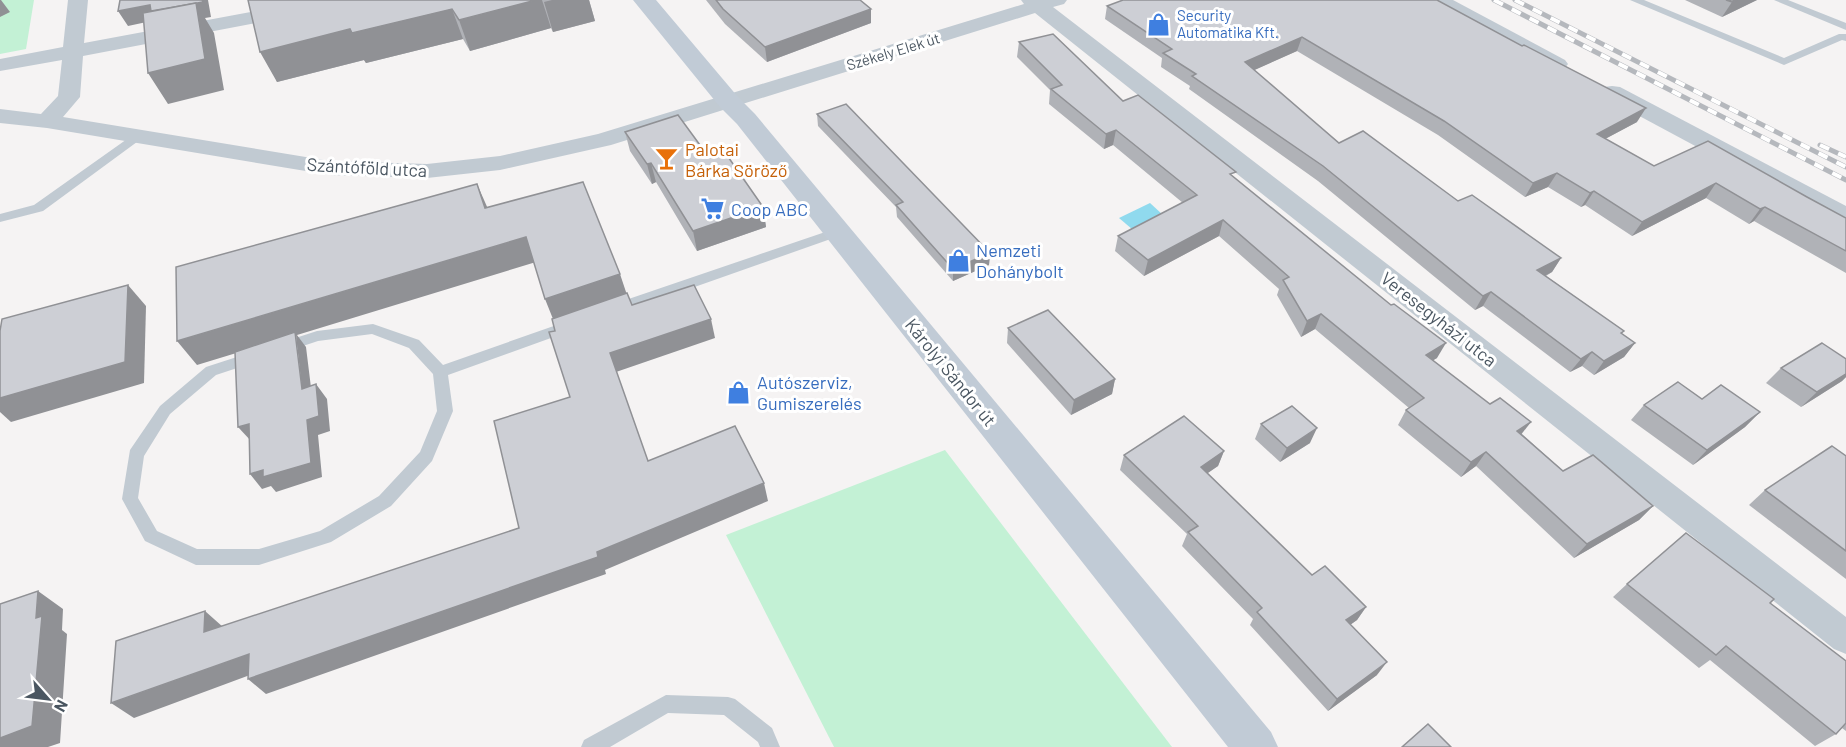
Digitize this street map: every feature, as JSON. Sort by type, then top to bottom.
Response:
[{"type":"street","points":[[47,121],[69,97],[75,52],[78,0]]},
{"type":"street","points":[[0,65],[315,3],[346,0]]},
{"type":"street","name":"Károlyi Sándor út","points":[[644,0],[729,102],[746,119],[1256,747]]},
{"type":"street","points":[[1438,0],[1574,72]]},
{"type":"street","name":"Székely Elek út","points":[[729,102],[1042,2]]},
{"type":"street","name":"Veresegyházi utca","points":[[1042,2],[1846,638]]},
{"type":"street","points":[[1595,83],[1846,216]]},
{"type":"street","name":"Szántóföld utca","points":[[0,116],[47,121],[330,168],[427,171],[533,157],[603,140],[729,102]]},
{"type":"lane","points":[[1635,0],[1784,62],[1845,34]]},
{"type":"lane","points":[[1779,0],[1845,34]]},
{"type":"lane","points":[[0,218],[38,208],[137,136]]},
{"type":"lane","points":[[440,372],[837,232]]},
{"type":"lane","points":[[373,329],[414,344],[440,372],[445,411],[426,456],[385,501],[326,537],[259,557],[196,557],[151,536],[130,499],[136,455],[165,410],[211,371],[317,336],[373,329]]},
{"type":"lane","points":[[591,747],[666,704],[728,706],[765,735],[770,747]]},
{"type":"green space","points":[[0,0],[34,0],[26,49],[0,54]]},
{"type":"green space","points":[[945,450],[1172,747],[834,747],[726,535]]},
{"type":"water","points":[[1150,203],[1163,215],[1132,229],[1119,218]]},
{"type":"building","points":[[120,0],[202,0],[203,2],[151,11],[150,5],[118,11]]},
{"type":"building","points":[[248,0],[536,0],[459,20],[452,9],[352,33],[350,29],[260,52]]},
{"type":"building","points":[[716,0],[860,0],[871,9],[765,47]]},
{"type":"building","points":[[1123,0],[1437,0],[1522,46],[1646,108],[1597,134],[1654,166],[1708,141],[1846,218],[1846,251],[1765,207],[1760,209],[1716,183],[1642,222],[1594,191],[1590,193],[1557,173],[1533,183],[1444,121],[1302,37],[1245,62],[1339,143],[1363,131],[1458,201],[1472,195],[1561,258],[1537,270],[1624,331],[1621,333],[1635,343],[1604,361],[1592,352],[1581,359],[1491,292],[1483,296],[1323,166],[1192,76],[1196,74],[1163,53],[1172,49],[1107,6]]},
{"type":"building","points":[[196,3],[205,59],[148,73],[143,13]]},
{"type":"building","points":[[1053,34],[1123,101],[1138,95],[1236,172],[1230,174],[1391,305],[1394,304],[1446,343],[1426,355],[1490,404],[1500,398],[1531,422],[1517,431],[1563,471],[1593,455],[1653,506],[1587,544],[1486,452],[1471,462],[1406,410],[1424,398],[1321,314],[1307,321],[1283,280],[1289,277],[1223,220],[1148,260],[1118,236],[1197,195],[1116,130],[1106,134],[1051,89],[1062,85],[1019,42]]},
{"type":"building","points":[[846,104],[990,253],[953,269],[896,205],[903,202],[817,114]]},
{"type":"building","points":[[678,115],[708,156],[724,151],[763,207],[693,231],[651,163],[647,164],[625,132]]},
{"type":"building","points":[[583,182],[620,274],[545,299],[526,237],[177,341],[176,267],[477,184],[485,208]]},
{"type":"building","points":[[128,285],[125,362],[0,398],[2,319]]},
{"type":"building","points":[[694,285],[711,319],[610,353],[648,461],[735,426],[764,483],[597,552],[598,557],[248,679],[249,654],[111,703],[116,641],[205,611],[204,632],[519,528],[494,421],[570,397],[549,332],[555,331],[552,319],[627,293],[632,305]]},
{"type":"building","points":[[1048,310],[1115,379],[1074,400],[1008,328]]},
{"type":"building","points":[[295,332],[302,389],[316,384],[319,416],[307,420],[311,463],[263,477],[263,470],[250,474],[249,424],[238,427],[235,352]]},
{"type":"building","points":[[1822,343],[1846,359],[1846,374],[1817,392],[1781,368]]},
{"type":"building","points":[[1678,382],[1702,399],[1721,385],[1760,412],[1707,450],[1644,405]]},
{"type":"building","points":[[1292,406],[1317,428],[1287,448],[1261,424]]},
{"type":"building","points":[[1184,416],[1224,451],[1201,467],[1312,575],[1325,566],[1366,607],[1346,620],[1387,662],[1337,699],[1257,612],[1262,608],[1188,532],[1198,526],[1124,455]]},
{"type":"building","points":[[1832,446],[1846,456],[1846,551],[1765,490]]},
{"type":"building","points":[[1686,533],[1774,599],[1770,603],[1846,661],[1846,723],[1836,734],[1726,646],[1716,655],[1627,584]]},
{"type":"building","points":[[38,591],[36,618],[42,616],[32,726],[0,738],[0,604]]},
{"type":"building","points":[[1428,724],[1451,747],[1402,747]]},
{"type":"railway","points":[[1494,0],[1846,180]]},
{"type":"railway","points":[[1515,0],[1846,167]]},
{"type":"railway","points":[[1820,145],[1846,157]]},
{"type":"place","name":"Security Automatika Kft.","points":[[1159,24]]},
{"type":"place","name":"Palotai Bárka Söröző","points":[[667,159]]},
{"type":"place","name":"Coop ABC","points":[[713,209]]},
{"type":"place","name":"Nemzeti Dohánybolt","points":[[958,260]]},
{"type":"place","name":"Autószerviz, Gumiszerelés","points":[[739,392]]}]
